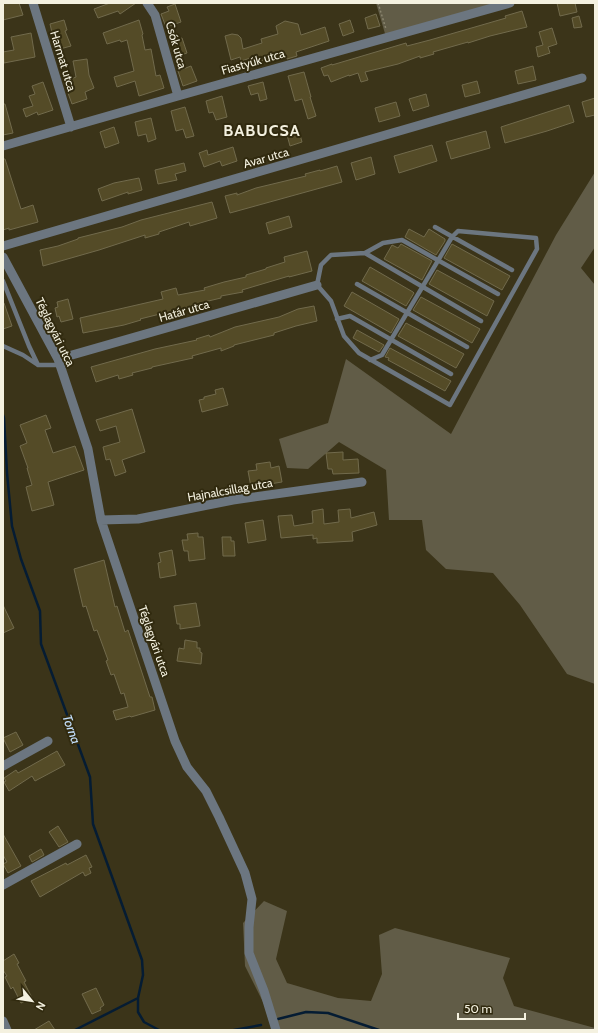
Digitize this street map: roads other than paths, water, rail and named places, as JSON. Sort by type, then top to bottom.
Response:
[{"type":"street","name":"Harmat utca","points":[[33,3],[71,127]]},
{"type":"street","name":"Csók utca","points":[[147,3],[154,16],[178,96]]},
{"type":"street","name":"Fiastyúk utca","points":[[3,146],[510,3]]},
{"type":"street","name":"Avar utca","points":[[3,246],[582,78]]},
{"type":"street","name":"Téglagyári utca","points":[[3,257],[59,362],[88,449],[101,520],[175,741],[187,767],[206,791],[245,873],[252,899],[249,927],[249,953],[264,991],[276,1030]]},
{"type":"street","name":"Határ utca","points":[[59,362],[317,285]]},
{"type":"street","name":"Hajnalcsillag utca","points":[[101,520],[138,519],[233,500],[362,482]]},
{"type":"street","points":[[3,766],[48,741]]},
{"type":"street","points":[[3,885],[77,844]]},
{"type":"street","points":[[3,1021],[7,1030]]},
{"type":"lane","points":[[435,227],[512,270]]},
{"type":"lane","points":[[370,360],[382,356],[438,260],[452,237],[458,231],[536,238],[537,249],[450,405],[370,360],[359,353],[344,336],[331,301],[317,285],[321,265],[331,254],[365,253],[383,243],[402,240],[438,260],[498,294]]},
{"type":"lane","points":[[365,253],[481,321]]},
{"type":"lane","points":[[3,281],[38,365]]},
{"type":"lane","points":[[357,284],[467,347]]},
{"type":"lane","points":[[338,319],[350,316],[451,374]]},
{"type":"lane","points":[[3,346],[23,355],[38,365],[59,362]]},
{"type":"waterway","name":"Torna","points":[[3,415],[12,526],[21,559],[40,611],[41,644],[90,777],[93,824],[142,960],[143,975],[138,998],[138,1012],[144,1022],[159,1030]]},
{"type":"waterway","points":[[75,1030],[138,998]]},
{"type":"waterway","points":[[278,1019],[306,1012],[328,1013],[379,1030]]},
{"type":"waterway","points":[[234,1030],[261,1025]]},
{"type":"district","name":"BABUCSA","points":[[262,130]]}]
